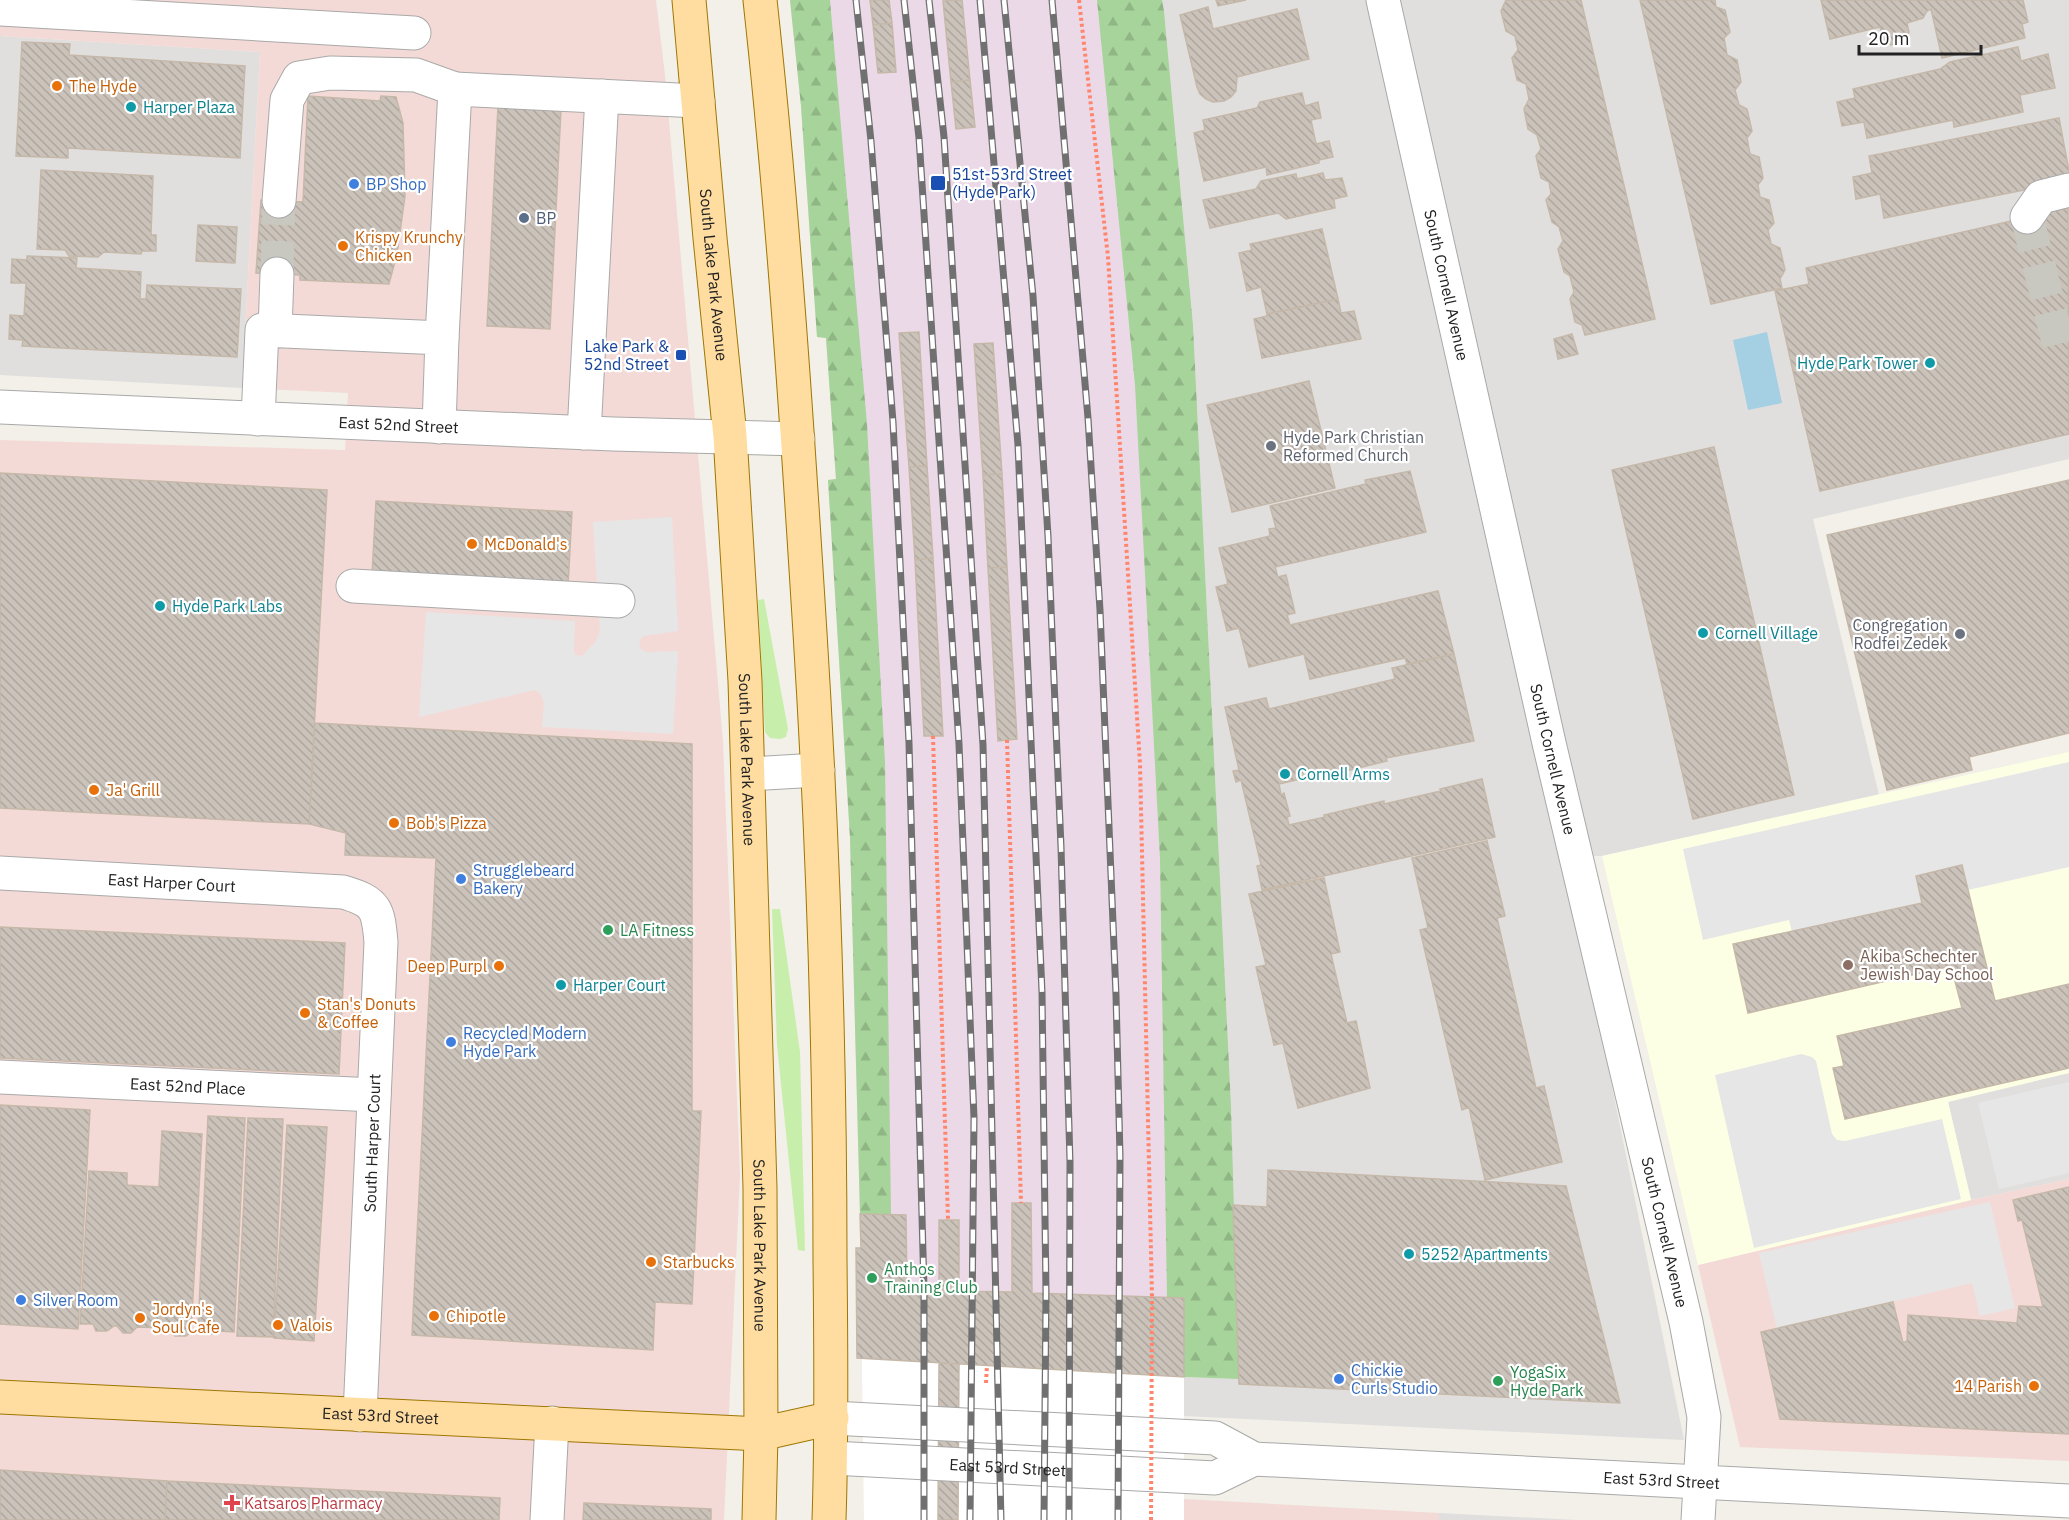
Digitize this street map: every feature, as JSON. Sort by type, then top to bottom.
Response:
[{"type":"main road","name":"South Lake Park Avenue","points":[[689,0],[730,436],[749,774],[760,1188],[759,1520]]},
{"type":"main road","points":[[760,0],[782,232],[798,439],[818,770],[828,1044],[832,1418],[829,1520]]},
{"type":"main road","name":"East 53rd Street","points":[[0,1397],[761,1434],[832,1458]]},
{"type":"main road","name":"East 53rd Street","points":[[761,1434],[832,1418]]},
{"type":"street","name":"South Cornell Avenue","points":[[1383,0],[1551,754],[1686,1322],[1704,1417],[1698,1520]]},
{"type":"street","points":[[0,9],[414,33]]},
{"type":"street","points":[[279,201],[287,100],[298,78],[330,74],[416,75],[455,89],[698,100]]},
{"type":"street","points":[[439,427],[455,89]]},
{"type":"street","points":[[584,433],[602,96]]},
{"type":"street","points":[[2027,217],[2041,196],[2069,190]]},
{"type":"street","points":[[275,331],[277,274]]},
{"type":"street","points":[[258,418],[262,330],[442,338]]},
{"type":"street","name":"East 52nd Street","points":[[0,407],[584,433],[798,439]]},
{"type":"street","points":[[352,585],[618,601]]},
{"type":"street","points":[[749,774],[818,770]]},
{"type":"street","name":"East Harper Court","points":[[0,873],[343,892]]},
{"type":"street","name":"South Harper Court","points":[[343,892],[362,897],[375,908],[381,942],[360,1414]]},
{"type":"street","name":"East 52nd Place","points":[[0,1077],[374,1095]]},
{"type":"street","name":"East 53rd Street","points":[[832,1418],[1215,1438],[1254,1459],[1700,1482],[1953,1508],[2069,1501]]},
{"type":"street","points":[[547,1520],[552,1423]]},
{"type":"street","name":"East 53rd Street","points":[[832,1458],[1215,1478],[1254,1459]]},
{"type":"path","points":[[1079,0],[1108,257],[1140,764],[1152,1297],[1150,1520]]},
{"type":"path","points":[[933,736],[948,1220]]},
{"type":"path","points":[[1007,740],[1021,1203]]},
{"type":"path","points":[[986,1383],[987,1365]]},
{"type":"shaded area","points":[[0,0],[656,0],[665,75],[723,741],[740,1175],[724,1520],[0,1520],[0,440],[345,450],[348,393],[242,388],[260,52],[0,36]]},
{"type":"shaded area","points":[[790,0],[1162,0],[1193,325],[1231,1106],[1239,1379],[857,1358],[856,1248],[861,1247],[850,838],[828,480],[836,479],[826,338],[817,337],[801,106]]},
{"type":"shaded area","points":[[1162,0],[2069,0],[2069,459],[1813,519],[1879,795],[1602,856],[1565,856],[1684,1440],[1184,1416],[1184,1377],[1239,1379],[1231,1106],[1193,325]]},
{"type":"shaded area","points":[[0,36],[260,52],[242,388],[0,375]]},
{"type":"shaded area","points":[[672,517],[678,631],[644,636],[639,645],[646,652],[678,651],[673,734],[542,727],[544,703],[540,693],[535,690],[419,717],[426,612],[575,621],[574,651],[575,655],[582,656],[596,641],[600,631],[593,522]]},
{"type":"shaded area","name":"Akiba Schechter Jewish Day School","points":[[2069,752],[2069,1073],[1948,1102],[1971,1200],[1698,1265],[1602,856]]},
{"type":"shaded area","points":[[2069,762],[2069,867],[1968,890],[1962,865],[1916,876],[1922,903],[1792,932],[1789,920],[1703,940],[1683,849]]},
{"type":"shaded area","points":[[1801,1054],[1812,1057],[1816,1061],[1832,1134],[1837,1140],[1845,1141],[1942,1119],[1961,1199],[1754,1248],[1715,1075]]},
{"type":"shaded area","points":[[2069,1073],[2069,1179],[1971,1200],[1948,1101]]},
{"type":"shaded area","points":[[2069,1082],[2069,1173],[1999,1189],[1978,1103]]},
{"type":"shaded area","points":[[2069,1179],[2069,1461],[1740,1447],[1698,1265]]},
{"type":"shaded area","points":[[1990,1202],[2015,1308],[1980,1316],[1972,1283],[1777,1329],[1759,1253]]},
{"type":"shaded area","points":[[1184,1499],[1439,1513],[1439,1520],[1184,1520]]},
{"type":"shaded area","points":[[1439,1513],[1577,1520],[1439,1520]]},
{"type":"green space","points":[[790,0],[830,0],[867,424],[885,763],[891,1214],[860,1214],[850,838],[828,480],[836,479],[826,338],[817,337],[801,106]]},
{"type":"green space","points":[[1097,0],[1162,0],[1164,11],[1193,325],[1231,1106],[1239,1379],[1184,1377],[1184,1299],[1167,1298],[1160,859],[1135,385]]},
{"type":"green space","points":[[764,599],[788,729],[786,737],[780,739],[770,738],[765,732],[758,600]]},
{"type":"green space","points":[[772,909],[780,909],[800,1052],[805,1251],[798,1250],[777,1045]]},
{"type":"water","points":[[1767,332],[1782,403],[1748,410],[1733,340]]},
{"type":"pier","points":[[860,1214],[906,1215],[907,1288],[1184,1298],[1184,1520],[958,1520],[959,1364],[939,1363],[938,1520],[864,1520]]},
{"type":"building","points":[[870,0],[889,0],[892,23],[873,25]]},
{"type":"building","points":[[962,0],[970,80],[951,82],[943,1]]},
{"type":"building","points":[[1216,0],[1246,0],[1218,6]]},
{"type":"building","points":[[1506,0],[1581,0],[1655,319],[1585,335],[1582,325],[1575,322],[1570,299],[1574,292],[1570,276],[1564,272],[1558,249],[1563,241],[1559,227],[1552,222],[1546,200],[1551,194],[1549,182],[1541,178],[1536,156],[1541,149],[1537,135],[1528,129],[1524,109],[1529,99],[1526,84],[1517,80],[1512,58],[1518,50],[1515,36],[1506,31],[1501,11]]},
{"type":"building","points":[[1640,0],[1715,0],[1716,7],[1725,10],[1730,32],[1724,38],[1727,55],[1737,60],[1741,82],[1735,90],[1739,105],[1747,109],[1752,131],[1747,138],[1750,154],[1759,157],[1763,178],[1758,185],[1760,197],[1769,200],[1774,223],[1768,230],[1771,244],[1780,248],[1785,270],[1780,279],[1782,288],[1711,304]]},
{"type":"building","points":[[1821,0],[2023,0],[2028,22],[2022,24],[2025,38],[1942,58],[1931,9],[1923,18],[1907,23],[1909,32],[1906,40],[1891,45],[1883,39],[1880,27],[1830,39]]},
{"type":"building","points":[[1208,7],[1213,29],[1297,9],[1309,59],[1237,77],[1236,91],[1231,97],[1224,101],[1213,102],[1206,99],[1197,87],[1180,15]]},
{"type":"building","points":[[892,23],[896,72],[878,73],[873,25]]},
{"type":"building","name":"Harper Plaza","points":[[22,42],[70,44],[69,55],[245,66],[240,158],[68,148],[68,158],[16,156]]},
{"type":"building","points":[[2018,47],[2021,61],[2048,54],[2055,88],[2020,95],[2023,112],[1954,127],[1953,120],[1867,138],[1864,122],[1842,126],[1837,102],[1855,98],[1853,89],[1940,69],[1950,62]]},
{"type":"building","points":[[970,80],[975,127],[956,129],[951,82]]},
{"type":"building","points":[[1302,93],[1305,106],[1318,102],[1321,118],[1311,120],[1316,144],[1329,141],[1333,157],[1319,160],[1319,163],[1267,175],[1266,167],[1204,181],[1194,133],[1205,130],[1203,120],[1257,108],[1260,102]]},
{"type":"building","name":"BP Shop","points":[[308,96],[380,101],[381,96],[396,97],[403,123],[405,196],[397,254],[389,284],[300,280],[300,275],[256,273],[261,200],[303,202]]},
{"type":"building","name":"BP","points":[[498,106],[561,109],[550,329],[487,326]]},
{"type":"building","points":[[2059,118],[2069,181],[1884,218],[1880,194],[1856,199],[1853,177],[1872,173],[1869,156]]},
{"type":"building","points":[[41,170],[153,176],[151,235],[156,235],[156,251],[142,251],[141,254],[104,252],[98,257],[69,256],[65,250],[37,249]]},
{"type":"building","points":[[1323,173],[1325,180],[1342,178],[1347,196],[1334,199],[1335,208],[1286,219],[1278,213],[1210,228],[1203,200],[1256,189],[1261,181],[1296,174],[1297,179]]},
{"type":"building","name":"Hyde Park Tower","points":[[2068,208],[2069,434],[1820,491],[1775,291],[1809,284],[1806,268]]},
{"type":"building","points":[[198,225],[237,227],[235,263],[196,261]]},
{"type":"building","points":[[1322,229],[1338,299],[1267,314],[1261,287],[1247,291],[1239,253],[1252,250],[1250,244]]},
{"type":"building","points":[[27,256],[77,258],[76,268],[141,272],[140,299],[146,299],[147,285],[241,289],[237,357],[22,346],[23,340],[9,339],[10,315],[24,316],[26,283],[11,283],[12,259],[27,260]]},
{"type":"building","points":[[1338,299],[1341,313],[1354,311],[1361,339],[1262,358],[1254,319],[1267,316],[1267,314]]},
{"type":"building","points":[[919,332],[927,466],[909,467],[899,333]]},
{"type":"building","points":[[1572,334],[1578,354],[1558,359],[1554,339]]},
{"type":"building","points":[[993,343],[1002,474],[983,475],[974,344]]},
{"type":"building","name":"Hyde Park Christian Reformed Church","points":[[1309,381],[1335,488],[1232,512],[1207,405]]},
{"type":"building","name":"Cornell Village","points":[[1714,447],[1794,795],[1693,819],[1612,470]]},
{"type":"building","points":[[927,466],[933,558],[915,560],[909,467]]},
{"type":"building","points":[[1410,471],[1426,532],[1275,567],[1278,577],[1286,575],[1295,613],[1287,615],[1290,625],[1438,591],[1454,654],[1407,664],[1405,658],[1310,679],[1304,654],[1249,667],[1239,628],[1227,631],[1216,587],[1228,584],[1219,548],[1270,536],[1269,529],[1276,528],[1270,506],[1366,484],[1365,480]]},
{"type":"building","name":"Hyde Park Labs","points":[[0,473],[327,490],[309,824],[0,808]]},
{"type":"building","points":[[1002,474],[1007,567],[988,568],[983,475]]},
{"type":"building","name":"Congregation Rodfei Zedek","points":[[2069,480],[2069,733],[1969,757],[1972,770],[1887,790],[1827,535]]},
{"type":"building","name":"McDonald's","points":[[376,501],[572,512],[568,586],[372,575]]},
{"type":"building","points":[[933,558],[943,736],[924,736],[915,560]]},
{"type":"building","points":[[1007,567],[1017,739],[998,741],[988,568]]},
{"type":"building","name":"Cornell Arms","points":[[1454,654],[1474,741],[1386,758],[1387,761],[1313,779],[1313,776],[1279,784],[1281,795],[1284,793],[1290,816],[1287,817],[1289,825],[1384,801],[1384,804],[1441,791],[1440,789],[1482,779],[1495,837],[1262,890],[1257,866],[1261,865],[1241,780],[1236,782],[1233,771],[1239,770],[1225,707],[1266,698],[1269,709],[1395,679],[1392,668]]},
{"type":"building","name":"Harper Court","points":[[315,723],[692,744],[692,1111],[701,1111],[692,1304],[655,1302],[653,1350],[412,1335],[436,858],[345,855],[346,833],[309,824]]},
{"type":"building","points":[[1487,841],[1505,916],[1497,918],[1536,1088],[1544,1086],[1562,1162],[1485,1180],[1469,1107],[1462,1110],[1420,930],[1428,928],[1412,858]]},
{"type":"building","points":[[1962,865],[1995,1001],[2069,984],[2069,1068],[1845,1119],[1833,1068],[1844,1066],[1837,1036],[1962,1008],[1951,966],[1748,1013],[1733,944],[1922,903],[1916,876]]},
{"type":"building","points":[[1324,878],[1340,952],[1331,954],[1347,1023],[1356,1021],[1370,1088],[1298,1108],[1283,1043],[1274,1045],[1256,967],[1266,965],[1249,894]]},
{"type":"building","points":[[0,927],[345,943],[339,1074],[0,1058]]},
{"type":"building","points":[[0,1105],[90,1110],[78,1329],[0,1324]]},
{"type":"building","points":[[208,1116],[245,1118],[234,1332],[219,1331],[216,1334],[203,1334],[198,1329]]},
{"type":"building","points":[[248,1118],[283,1119],[273,1337],[237,1336]]},
{"type":"building","points":[[287,1125],[327,1127],[314,1341],[274,1338]]},
{"type":"building","points":[[162,1131],[202,1134],[191,1332],[186,1336],[175,1336],[169,1328],[137,1327],[131,1333],[123,1333],[117,1326],[107,1331],[96,1331],[93,1324],[80,1324],[89,1171],[127,1173],[127,1185],[159,1187]]},
{"type":"building","name":"5252 Apartments","points":[[1268,1170],[1566,1186],[1620,1403],[1239,1384],[1233,1205],[1267,1207]]},
{"type":"building","points":[[2069,1187],[2069,1434],[1780,1419],[1761,1332],[1893,1302],[1903,1343],[1907,1341],[1908,1315],[2017,1323],[2019,1306],[2043,1307],[2022,1220],[2018,1221],[2013,1200]]},
{"type":"building","points":[[1012,1203],[1031,1203],[1032,1293],[1184,1298],[1184,1377],[857,1358],[856,1248],[861,1248],[860,1214],[906,1215],[907,1288],[939,1289],[939,1220],[959,1220],[959,1291],[1012,1292]]},
{"type":"building","points":[[939,1363],[959,1364],[958,1520],[938,1520]]},
{"type":"building","points":[[0,1470],[167,1481],[165,1520],[0,1520]]},
{"type":"building","points":[[167,1481],[500,1498],[499,1520],[165,1520]]},
{"type":"building","points":[[584,1503],[711,1509],[711,1520],[583,1520]]},
{"type":"tunnel","points":[[277,274],[279,201]]},
{"type":"tunnel","points":[[2027,217],[2059,346],[2069,353]]},
{"type":"railway","points":[[856,0],[871,141],[893,422],[909,743],[924,1289],[924,1520]]},
{"type":"railway","points":[[904,0],[919,138],[959,744],[974,1118],[970,1520]]},
{"type":"railway","points":[[929,0],[944,137],[983,745],[1001,1520]]},
{"type":"railway","points":[[980,0],[1018,445],[1042,992],[1046,1293],[1044,1520]]},
{"type":"railway","points":[[1004,0],[1033,296],[1048,536],[1061,847],[1070,1162],[1069,1520]]},
{"type":"railway","points":[[1052,0],[1088,418],[1100,610],[1116,995],[1120,1156],[1118,1520]]},
{"type":"place","name":"The Hyde","points":[[57,86]]},
{"type":"place","name":"Harper Plaza","points":[[131,107]]},
{"type":"place","name":"51st-53rd Street (Hyde Park)","points":[[938,183]]},
{"type":"place","name":"BP Shop","points":[[354,184]]},
{"type":"place","name":"BP","points":[[524,218]]},
{"type":"place","name":"Krispy Krunchy Chicken","points":[[343,246]]},
{"type":"place","name":"Lake Park & 52nd Street","points":[[681,355]]},
{"type":"place","name":"Hyde Park Tower","points":[[1930,363]]},
{"type":"place","name":"Hyde Park Christian Reformed Church","points":[[1271,446]]},
{"type":"place","name":"McDonald's","points":[[472,544]]},
{"type":"place","name":"Hyde Park Labs","points":[[160,606]]},
{"type":"place","name":"Cornell Village","points":[[1703,633]]},
{"type":"place","name":"Congregation Rodfei Zedek","points":[[1960,634]]},
{"type":"place","name":"Cornell Arms","points":[[1285,774]]},
{"type":"place","name":"Ja' Grill","points":[[94,790]]},
{"type":"place","name":"Bob's Pizza","points":[[394,823]]},
{"type":"place","name":"Strugglebeard Bakery","points":[[461,879]]},
{"type":"place","name":"LA Fitness","points":[[608,930]]},
{"type":"place","name":"Akiba Schechter Jewish Day School","points":[[1848,965]]},
{"type":"place","name":"Deep Purpl","points":[[499,966]]},
{"type":"place","name":"Harper Court","points":[[561,985]]},
{"type":"place","name":"Stan's Donuts & Coffee","points":[[305,1013]]},
{"type":"place","name":"Recycled Modern Hyde Park","points":[[451,1042]]},
{"type":"place","name":"5252 Apartments","points":[[1409,1254]]},
{"type":"place","name":"Starbucks","points":[[651,1262]]},
{"type":"place","name":"Anthos Training Club","points":[[872,1278]]},
{"type":"place","name":"Silver Room","points":[[21,1300]]},
{"type":"place","name":"Chipotle","points":[[434,1316]]},
{"type":"place","name":"Jordyn's Soul Cafe","points":[[140,1318]]},
{"type":"place","name":"Valois","points":[[278,1325]]},
{"type":"place","name":"Chickie Curls Studio","points":[[1339,1379]]},
{"type":"place","name":"YogaSix Hyde Park","points":[[1498,1381]]},
{"type":"place","name":"14 Parish","points":[[2034,1386]]},
{"type":"place","name":"Katsaros Pharmacy","points":[[232,1503]]}]
